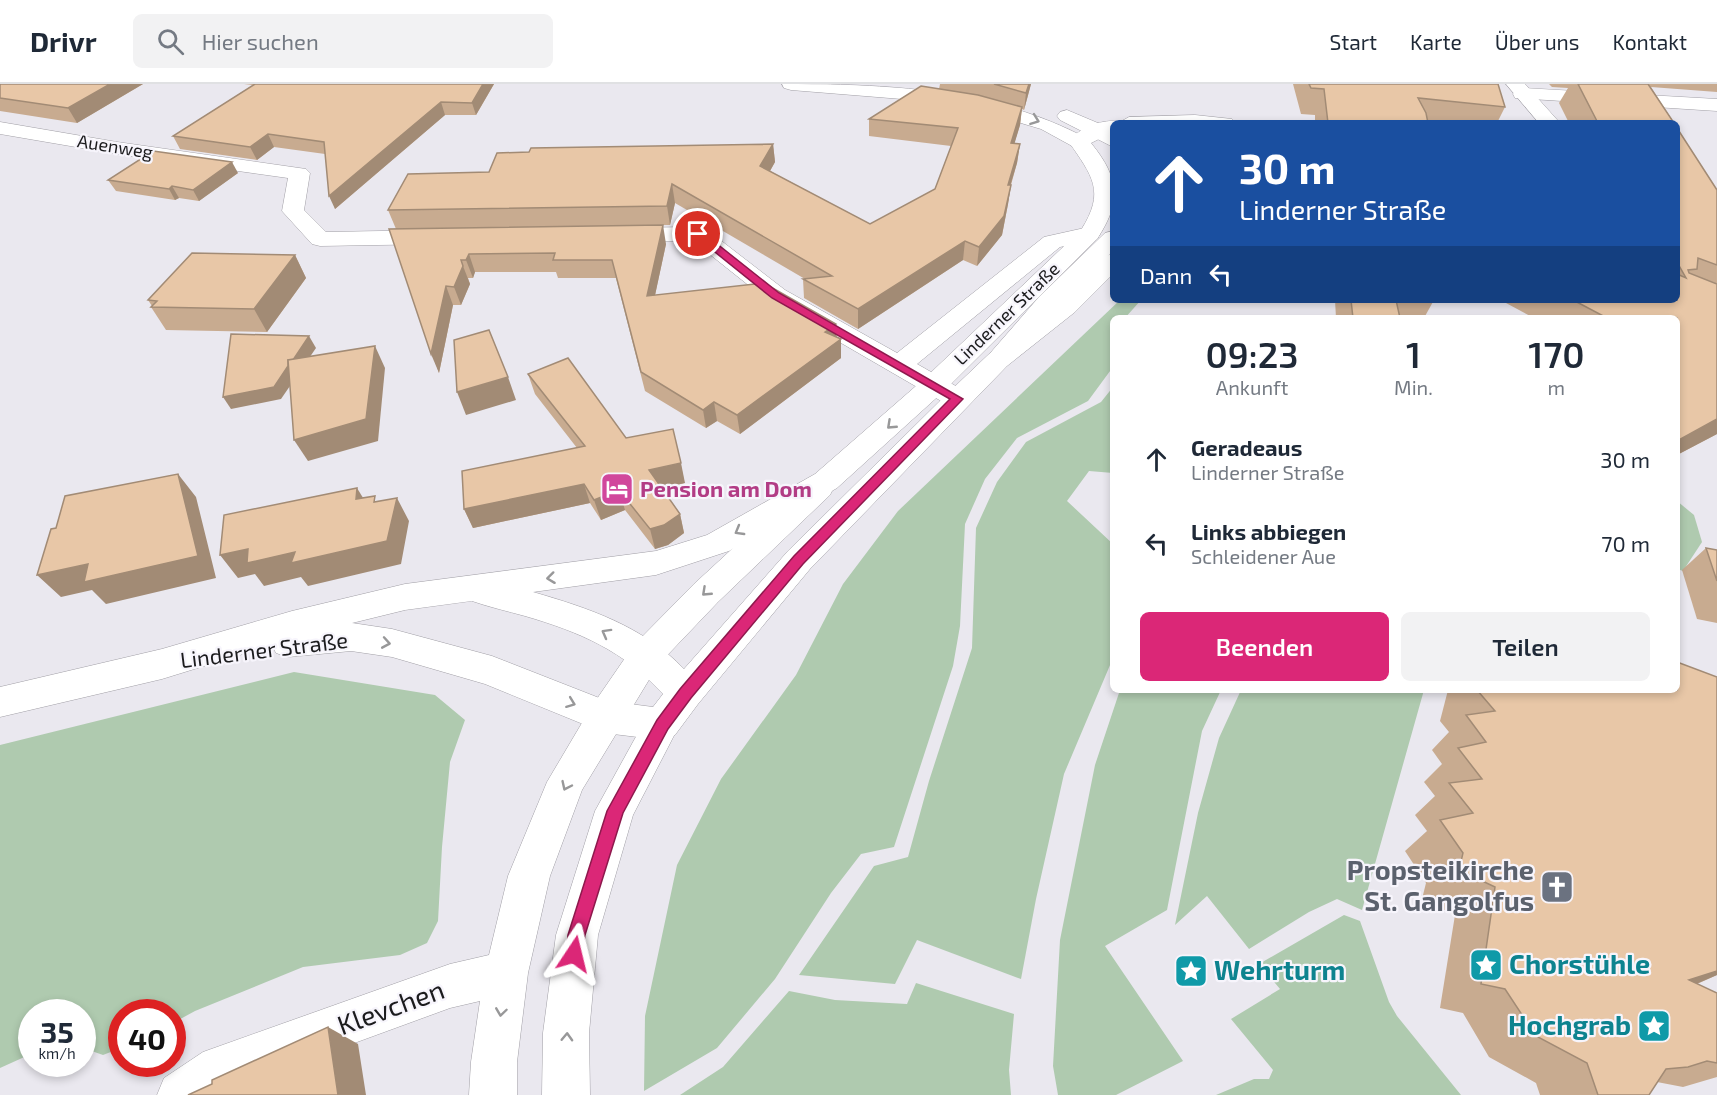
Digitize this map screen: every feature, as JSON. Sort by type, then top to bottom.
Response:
[{"type":"street","points":[[790,84],[964,101],[1057,128],[1082,145],[1110,148]]},
{"type":"street","points":[[916,84],[966,90],[1026,102],[1108,132]]},
{"type":"street","points":[[1519,89],[1717,105]]},
{"type":"street","points":[[1519,89],[1524,120]]},
{"type":"street","points":[[1519,89],[1548,120]]},
{"type":"street","name":"Auenweg","points":[[0,128],[117,148],[298,173],[293,212],[320,239],[462,237]]},
{"type":"street","points":[[1082,145],[1108,132]]},
{"type":"street","name":"Linderner Straße","points":[[605,717],[646,655],[674,623],[826,481],[946,392],[998,360],[1047,302],[1101,236],[1108,197],[1106,184],[1082,145]]},
{"type":"street","points":[[604,235],[698,234],[776,296],[946,392]]},
{"type":"street","points":[[899,365],[1052,242],[1101,236]]},
{"type":"street","name":"Linderner Straße","points":[[162,664],[276,644],[351,637],[392,643],[492,671],[605,717],[674,709],[799,560],[946,392],[1101,236]]},
{"type":"street","points":[[998,360],[1066,307],[1110,264]]},
{"type":"street","name":"Linderner Straße","points":[[0,702],[162,664],[405,597],[656,563],[718,543],[826,481]]},
{"type":"street","name":"Linderner Straße","points":[[471,588],[547,609],[596,627],[646,655],[674,709]]},
{"type":"street","points":[[566,1095],[566,1033],[577,935],[615,811],[674,709]]},
{"type":"street","points":[[493,1095],[494,1062],[506,973],[529,876],[567,782],[605,717]]},
{"type":"street","name":"Klevchen","points":[[181,1095],[220,1069],[450,986],[506,973]]},
{"type":"green space","points":[[1117,303],[1138,303],[1128,315],[1110,315],[1110,371],[1088,401],[1017,438],[985,479],[965,524],[960,626],[953,666],[894,847],[861,854],[831,893],[775,979],[717,1048],[644,1091],[645,1016],[677,865],[721,779],[796,675],[843,584],[898,511]]},
{"type":"green space","points":[[1110,391],[1110,473],[1089,471],[1067,501],[1110,541],[1110,665],[1064,774],[1021,979],[917,940],[895,984],[799,975],[874,866],[908,857],[929,781],[972,648],[976,528],[997,482],[1026,442],[1101,402]]},
{"type":"green space","points":[[1680,503],[1694,515],[1702,542],[1683,571],[1680,570]]},
{"type":"green space","points":[[294,672],[435,695],[465,720],[450,762],[438,921],[427,943],[400,955],[303,967],[186,1016],[186,999],[108,999],[108,1053],[103,1055],[96,1053],[96,999],[18,999],[18,1060],[0,1068],[0,745]]},
{"type":"green space","points":[[1119,693],[1220,693],[1202,731],[1167,910],[1105,946],[1183,1061],[1116,1095],[1058,1095],[1053,1066],[1060,940],[1095,765]]},
{"type":"green space","points":[[1240,693],[1423,693],[1362,910],[1337,899],[1309,912],[1249,949],[1207,896],[1175,925],[1198,813],[1219,738]]},
{"type":"green space","points":[[1344,915],[1360,921],[1389,1002],[1397,1016],[1461,1095],[1216,1095],[1254,1079],[1269,1079],[1273,1070],[1231,1019],[1280,989],[1259,964]]},
{"type":"green space","points":[[916,983],[1014,1014],[1009,1070],[1011,1095],[680,1095],[723,1067],[789,991],[835,1000],[907,1004]]},
{"type":"building","points":[[0,84],[110,84],[68,108],[0,98]]},
{"type":"building","points":[[255,84],[483,84],[472,103],[441,102],[329,196],[324,142],[268,134],[250,147],[173,136]]},
{"type":"building","points":[[994,84],[1029,84],[1026,93]]},
{"type":"building","points":[[1309,84],[1498,84],[1505,107],[1418,98],[1427,120],[1328,120],[1324,89],[1311,88]]},
{"type":"building","points":[[1578,84],[1648,84],[1672,120],[1596,120]]},
{"type":"building","points":[[921,86],[978,95],[1022,107],[1011,143],[1020,144],[1008,185],[1011,185],[1004,216],[979,247],[965,241],[858,309],[803,279],[832,276],[672,184],[667,206],[388,210],[408,174],[489,172],[497,153],[529,152],[531,148],[773,144],[760,166],[870,224],[935,189],[958,128],[869,119]]},
{"type":"building","points":[[1680,133],[1717,190],[1717,265],[1698,258],[1697,269],[1688,270],[1689,273],[1717,284],[1717,419],[1680,439],[1680,315],[1601,315],[1579,303],[1680,303],[1680,275],[1686,278],[1680,267]]},
{"type":"building","points":[[153,151],[232,162],[193,190],[172,186],[169,189],[108,180]]},
{"type":"building","points":[[663,225],[647,296],[764,283],[836,324],[825,332],[841,339],[737,415],[714,402],[703,410],[641,372],[612,260],[553,260],[555,253],[469,254],[466,260],[461,260],[463,266],[454,287],[446,286],[431,354],[389,229]]},
{"type":"building","points":[[192,253],[295,255],[254,309],[151,307],[157,301],[148,300]]},
{"type":"building","points":[[1351,303],[1397,303],[1399,315],[1353,315]]},
{"type":"building","points":[[489,330],[508,377],[457,392],[454,340]]},
{"type":"building","points":[[231,334],[309,336],[293,360],[288,360],[288,366],[274,387],[223,397]]},
{"type":"building","points":[[375,346],[366,419],[294,440],[288,360]]},
{"type":"building","points":[[568,358],[626,438],[673,429],[681,463],[649,470],[680,514],[664,525],[650,529],[619,490],[594,500],[584,484],[464,509],[462,471],[585,446],[528,374]]},
{"type":"building","points":[[178,474],[198,556],[84,582],[88,564],[37,575],[51,529],[56,528],[65,496]]},
{"type":"building","points":[[357,488],[356,499],[375,496],[374,502],[397,498],[387,541],[291,563],[295,552],[247,563],[248,549],[220,555],[224,515]]},
{"type":"building","points":[[1706,548],[1717,550],[1717,581]]},
{"type":"building","name":"Propsteikirche St. Gangolfus","points":[[1680,663],[1717,677],[1717,971],[1689,980],[1717,993],[1717,1063],[1707,1061],[1688,1067],[1666,1069],[1649,1095],[1598,1095],[1587,1063],[1536,1036],[1505,989],[1481,984],[1495,887],[1459,870],[1463,853],[1440,820],[1473,813],[1449,783],[1482,779],[1458,748],[1486,742],[1466,715],[1495,711],[1480,693],[1680,693]]},
{"type":"building","points":[[328,1027],[338,1095],[188,1095],[212,1084],[212,1080]]},
{"type":"place","name":"Pension am Dom","points":[[617,489]]},
{"type":"place","name":"Propsteikirche St. Gangolfus","points":[[1557,887]]},
{"type":"place","name":"Chorstühle","points":[[1486,965]]},
{"type":"place","name":"Wehrturm","points":[[1191,971]]},
{"type":"place","name":"Hochgrab","points":[[1654,1026]]},
{"type":"route","points":[[574,954],[577,935],[615,811],[663,724],[685,693],[799,560],[958,399],[776,296],[698,234]]}]
